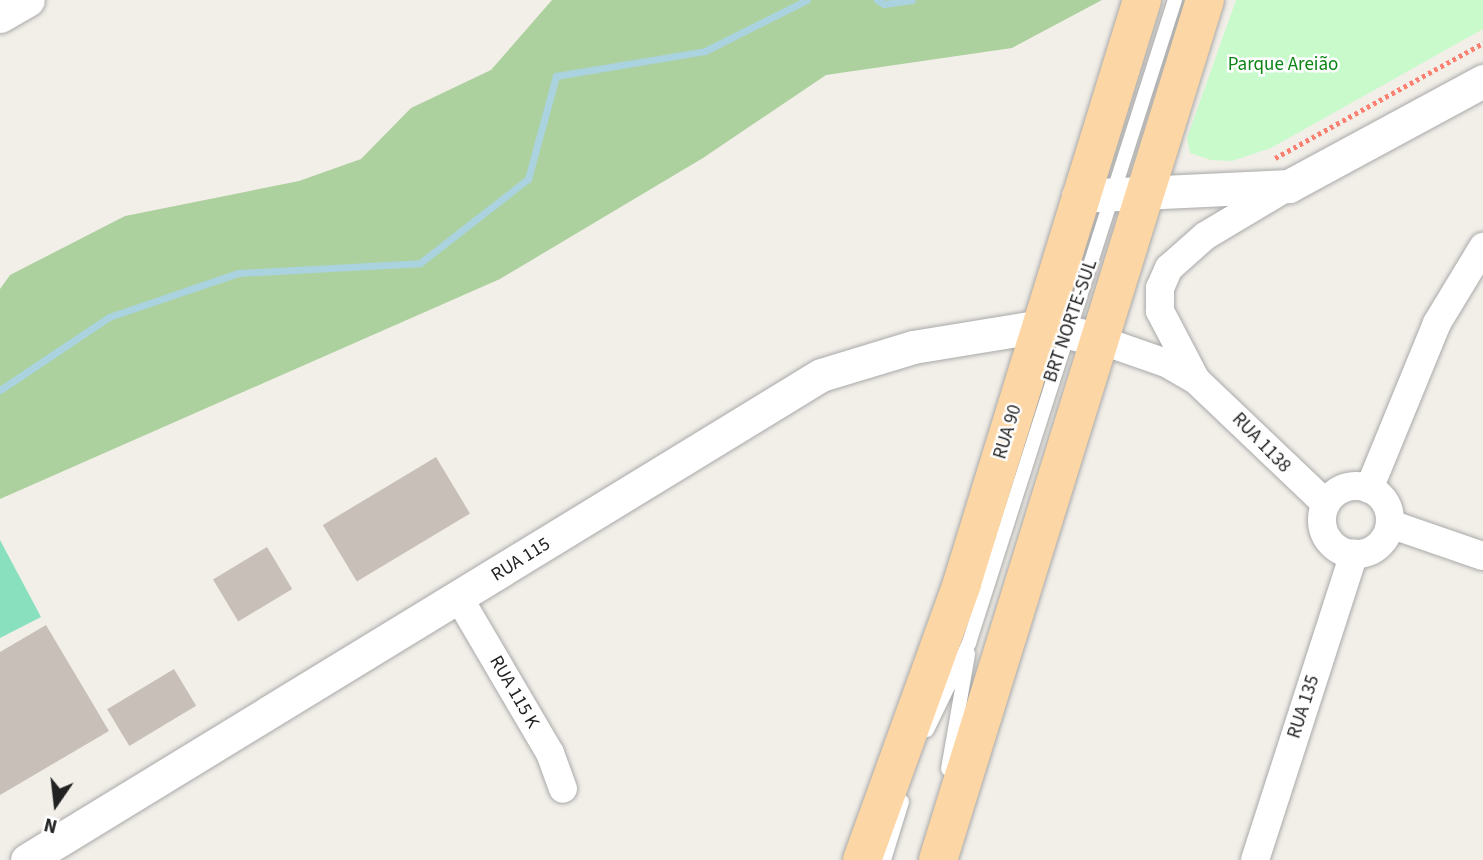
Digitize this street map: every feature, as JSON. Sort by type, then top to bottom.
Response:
[{"type":"main road","name":"RUA 90","points":[[938,860],[1069,332],[1078,196],[1142,0]]},
{"type":"main road","name":"RUA 90","points":[[862,860],[958,596],[1130,191],[1205,0]]},
{"type":"street","points":[[0,16],[28,0]]},
{"type":"street","points":[[1078,196],[1281,173],[1483,81]]},
{"type":"street","name":"RUA 1138","points":[[1197,381],[1160,312],[1160,288],[1169,268],[1184,251],[1281,173]]},
{"type":"street","points":[[1369,489],[1437,323],[1483,247]]},
{"type":"street","name":"RUA 1138","points":[[1069,332],[1166,362],[1197,381],[1326,504]]},
{"type":"street","name":"RUA 115","points":[[27,860],[821,375],[913,347],[1069,332]]},
{"type":"street","points":[[1345,487],[1369,489],[1389,512],[1390,524],[1379,545],[1354,555],[1327,540],[1321,515],[1326,504],[1345,487]]},
{"type":"street","points":[[1390,524],[1483,556]]},
{"type":"street","name":"RUA 135","points":[[1255,860],[1354,555]]},
{"type":"street","name":"RUA 115 K","points":[[459,598],[550,753],[563,789]]},
{"type":"lane","points":[[1130,191],[1175,0]]},
{"type":"lane","name":"BRT NORTE-SUL","points":[[915,761],[969,643],[1069,332]]},
{"type":"lane","name":"BRT NORTE-SUL","points":[[922,860],[940,803],[969,643]]},
{"type":"lane","points":[[884,860],[907,786]]},
{"type":"path","points":[[1281,173],[1483,43]]},
{"type":"green space","points":[[552,0],[1102,0],[1012,48],[826,75],[703,158],[500,279],[0,499],[0,289],[10,275],[125,216],[299,181],[361,159],[411,108],[491,70]]},
{"type":"green space","name":"Parque Areião","points":[[1236,0],[1483,0],[1483,29],[1271,148],[1232,161],[1211,160],[1190,153],[1187,138]]},
{"type":"green space","points":[[0,540],[41,617],[0,638]]},
{"type":"building","points":[[436,457],[470,514],[357,582],[323,525]]},
{"type":"building","points":[[267,547],[292,589],[238,621],[213,579]]},
{"type":"building","points":[[46,625],[109,731],[0,795],[0,652]]},
{"type":"building","points":[[174,669],[196,706],[129,746],[107,709]]},
{"type":"waterway","points":[[0,390],[109,317],[238,273],[420,263],[528,179],[556,76],[705,51],[807,0]]},
{"type":"waterway","points":[[877,0],[884,4],[912,0]]}]
